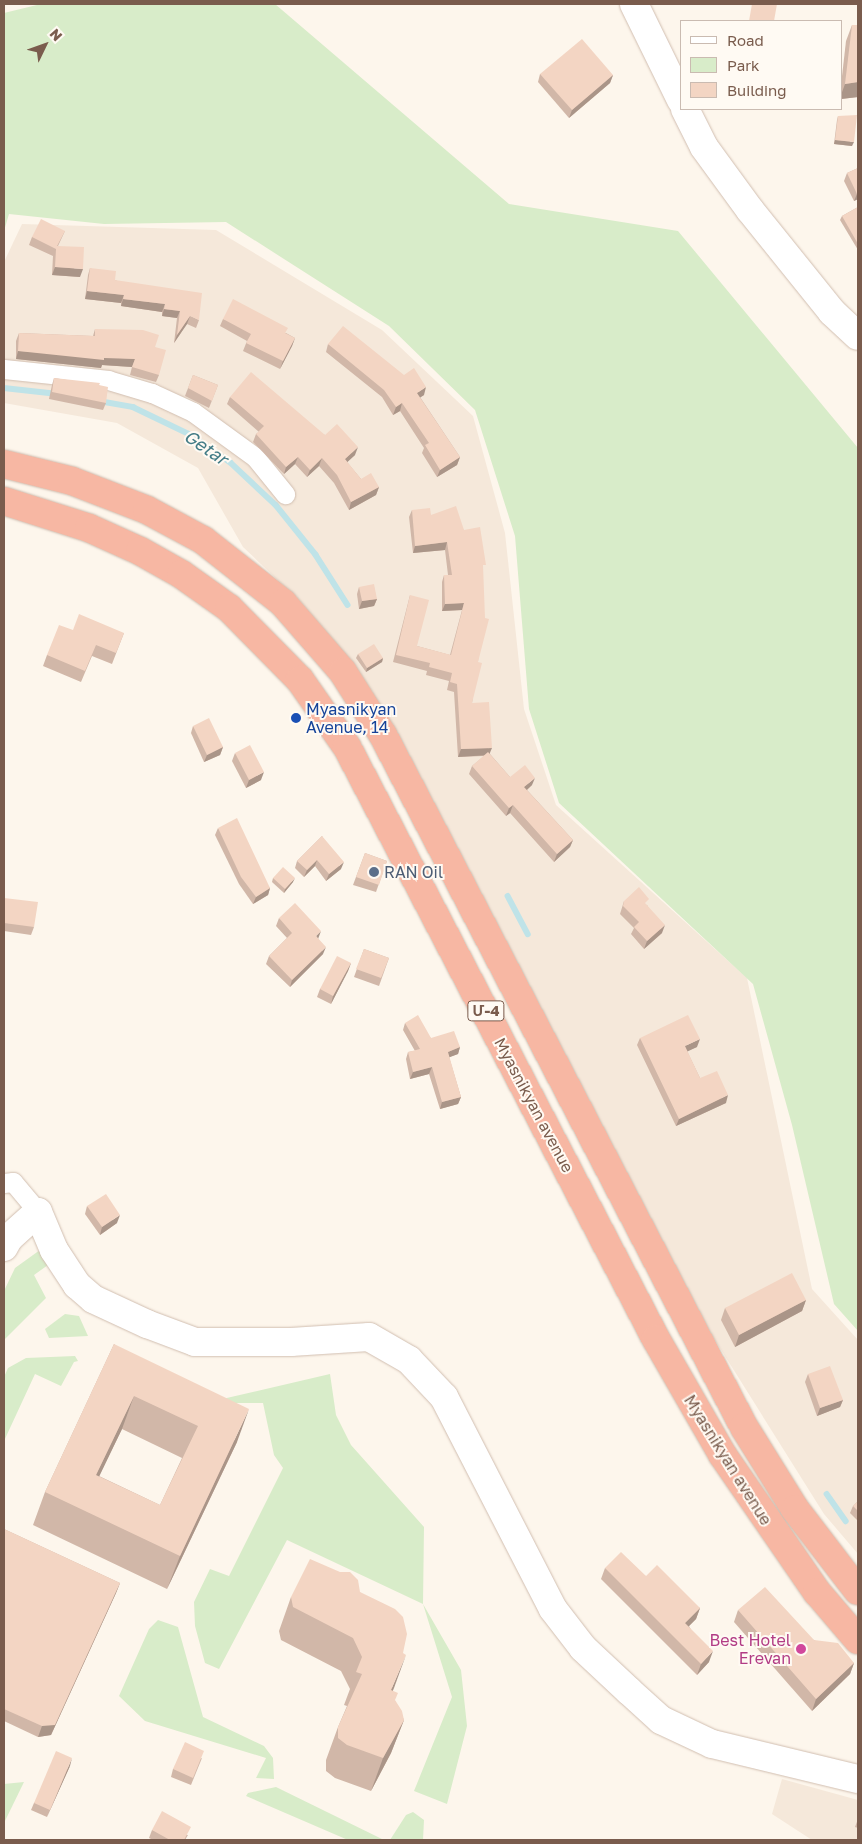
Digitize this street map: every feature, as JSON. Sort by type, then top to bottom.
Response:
[{"type":"highway","name":"Myasnikyan avenue","points":[[4,464],[72,480],[147,510],[204,540],[283,603],[344,672],[400,768],[744,1427],[796,1509],[858,1591]]},
{"type":"highway","name":"Myasnikyan avenue","points":[[4,501],[88,528],[140,551],[181,574],[229,608],[300,680],[347,747],[656,1339],[717,1446],[769,1526],[817,1592],[858,1640]]},
{"type":"street","points":[[634,4],[680,98]]},
{"type":"street","points":[[686,110],[704,147],[750,210],[832,312],[858,336]]},
{"type":"street","points":[[4,369],[108,380],[152,392],[193,412],[255,457],[285,494]]},
{"type":"street","points":[[4,1183],[12,1182],[38,1212],[54,1250],[77,1284],[93,1299],[147,1324],[194,1342],[291,1342],[369,1337],[409,1360],[444,1397],[553,1609],[583,1648],[622,1685],[662,1720],[712,1744],[858,1779]]},
{"type":"street","points":[[4,1247],[9,1238],[38,1212]]},
{"type":"shaded area","points":[[22,224],[216,230],[382,330],[473,416],[505,533],[524,709],[556,805],[747,978],[812,1289],[858,1340],[858,1554],[824,1514],[676,1278],[352,665],[302,603],[243,547],[198,468],[117,423],[4,403],[4,262]]},
{"type":"shaded area","points":[[782,1779],[858,1800],[858,1840],[812,1840],[772,1814]]},
{"type":"green space","points":[[41,4],[275,4],[509,204],[678,231],[858,448],[858,1331],[834,1304],[792,1125],[753,984],[559,803],[529,709],[515,536],[475,410],[389,326],[226,222],[104,224],[9,214],[4,231],[4,13]]},
{"type":"green space","points":[[40,1250],[48,1265],[34,1275],[46,1298],[4,1340],[4,1291],[15,1268]]},
{"type":"green space","points":[[65,1314],[79,1316],[88,1336],[49,1338],[45,1329]]},
{"type":"green space","points":[[75,1356],[78,1361],[74,1362],[61,1386],[35,1374],[4,1441],[4,1377],[8,1368],[26,1358]]},
{"type":"green space","points":[[330,1374],[336,1415],[351,1445],[424,1527],[423,1604],[287,1540],[219,1669],[205,1663],[195,1626],[194,1602],[210,1569],[229,1576],[283,1468],[274,1455],[263,1403],[220,1403],[218,1400]]},
{"type":"green space","points":[[423,1604],[461,1670],[467,1726],[447,1804],[414,1791],[452,1697]]},
{"type":"green space","points":[[158,1620],[178,1627],[203,1717],[264,1746],[273,1758],[274,1779],[256,1778],[266,1758],[145,1721],[119,1696],[149,1629]]},
{"type":"green space","points":[[24,1782],[4,1823],[4,1784]]},
{"type":"green space","points":[[276,1787],[384,1840],[348,1840],[246,1796],[248,1793]]},
{"type":"green space","points":[[413,1812],[424,1820],[423,1840],[390,1840],[406,1815]]},
{"type":"building","points":[[752,4],[777,4],[774,20],[749,20]]},
{"type":"building","points":[[852,25],[858,25],[858,82],[845,84]]},
{"type":"building","points":[[582,39],[613,75],[572,110],[540,74]]},
{"type":"building","points":[[857,115],[854,142],[835,140],[838,116]]},
{"type":"building","points":[[858,168],[858,193],[857,194],[847,173]]},
{"type":"building","points":[[858,207],[858,244],[842,216]]},
{"type":"building","points":[[41,219],[65,231],[57,246],[84,247],[83,269],[55,267],[56,249],[32,237]]},
{"type":"building","points":[[90,268],[116,271],[115,280],[202,293],[199,320],[190,316],[177,335],[180,311],[164,309],[165,304],[123,299],[124,295],[87,291]]},
{"type":"building","points":[[233,299],[288,328],[285,333],[295,338],[283,361],[246,343],[251,334],[223,319]]},
{"type":"building","points":[[343,326],[404,375],[414,368],[426,387],[417,393],[460,457],[440,470],[425,445],[429,443],[402,403],[396,407],[384,390],[328,344]]},
{"type":"building","points":[[95,329],[143,330],[159,335],[155,347],[166,350],[159,375],[132,367],[135,359],[104,358],[104,360],[18,351],[19,333],[95,336]]},
{"type":"building","points":[[251,372],[325,435],[337,424],[358,447],[345,459],[361,479],[371,473],[379,487],[351,502],[337,475],[322,458],[310,470],[298,457],[286,467],[256,434],[264,426],[230,397]]},
{"type":"building","points":[[193,375],[218,385],[212,401],[188,388]]},
{"type":"building","points":[[54,378],[100,383],[99,385],[108,387],[106,403],[52,392]]},
{"type":"building","points":[[456,506],[464,530],[480,527],[486,565],[483,565],[485,618],[489,619],[478,662],[482,663],[472,703],[489,702],[492,748],[461,749],[457,684],[450,682],[452,673],[429,667],[430,663],[396,655],[410,595],[429,600],[417,646],[451,655],[464,603],[445,604],[444,575],[452,575],[447,542],[415,546],[412,510],[430,508],[431,515]]},
{"type":"building","points":[[374,584],[377,599],[362,601],[359,587]]},
{"type":"building","points":[[79,614],[124,633],[116,653],[96,645],[85,671],[47,655],[59,625],[73,630]]},
{"type":"building","points":[[374,644],[383,658],[367,668],[358,654]]},
{"type":"building","points":[[209,718],[223,747],[207,755],[193,726]]},
{"type":"building","points":[[250,745],[264,772],[249,780],[235,753]]},
{"type":"building","points":[[488,752],[510,777],[525,765],[535,778],[524,787],[573,840],[557,854],[513,805],[509,808],[472,766]]},
{"type":"building","points":[[237,818],[270,888],[256,897],[241,877],[218,828]]},
{"type":"building","points":[[322,836],[344,862],[329,874],[317,860],[307,870],[297,861]]},
{"type":"building","points":[[365,853],[387,861],[379,885],[356,877]]},
{"type":"building","points":[[283,867],[295,878],[285,889],[273,878]]},
{"type":"building","points":[[639,887],[649,899],[645,903],[665,925],[647,941],[634,927],[639,922],[623,906],[624,901]]},
{"type":"building","points":[[4,898],[38,902],[34,927],[4,923]]},
{"type":"building","points":[[295,903],[321,931],[316,936],[326,947],[292,980],[269,956],[292,933],[279,918]]},
{"type":"building","points":[[364,949],[389,958],[381,978],[356,969]]},
{"type":"building","points":[[337,956],[351,963],[333,996],[320,989]]},
{"type":"building","points":[[418,1015],[431,1038],[454,1031],[460,1047],[448,1052],[461,1097],[442,1102],[432,1067],[413,1072],[408,1052],[420,1049],[405,1023]]},
{"type":"building","points":[[688,1015],[700,1039],[685,1046],[700,1078],[717,1071],[728,1095],[679,1119],[640,1038]]},
{"type":"building","points":[[106,1194],[120,1215],[102,1227],[87,1206]]},
{"type":"building","points":[[792,1273],[806,1300],[739,1335],[725,1308]]},
{"type":"building","points":[[114,1344],[249,1409],[180,1556],[45,1492]],"holes":[[[134,1396],[198,1426],[160,1505],[96,1475]]]},
{"type":"building","points":[[830,1366],[843,1400],[820,1408],[808,1374]]},
{"type":"building","points":[[858,1501],[858,1511],[853,1506]]},
{"type":"building","points":[[4,1529],[120,1583],[55,1725],[42,1726],[4,1709]]},
{"type":"building","points":[[621,1552],[646,1576],[657,1565],[700,1608],[685,1623],[713,1651],[701,1664],[605,1568]]},
{"type":"building","points":[[310,1559],[340,1572],[350,1572],[358,1580],[360,1592],[395,1609],[403,1617],[407,1634],[403,1653],[406,1655],[391,1690],[398,1693],[395,1700],[402,1711],[404,1720],[383,1758],[347,1745],[338,1738],[338,1727],[362,1674],[356,1672],[362,1657],[353,1638],[293,1607],[291,1597]]},
{"type":"building","points":[[765,1587],[814,1640],[838,1643],[854,1663],[816,1699],[738,1610]]},
{"type":"building","points":[[185,1742],[204,1751],[193,1778],[173,1769]]},
{"type":"building","points":[[56,1751],[72,1758],[50,1810],[34,1803]]},
{"type":"building","points":[[162,1811],[191,1827],[184,1840],[170,1840],[152,1830]]},
{"type":"waterway","name":"Getar","points":[[4,388],[58,394]]},
{"type":"waterway","name":"Getar","points":[[99,401],[133,407],[189,434],[230,462],[276,505],[316,555],[348,605]]},
{"type":"waterway","name":"Getar","points":[[508,896],[528,934]]},
{"type":"waterway","name":"Getar","points":[[827,1494],[846,1521]]},
{"type":"place","name":"Myasnikyan Avenue, 14","points":[[296,718]]},
{"type":"place","name":"RAN Oil","points":[[374,872]]},
{"type":"place","name":"Best Hotel Erevan","points":[[801,1649]]}]
